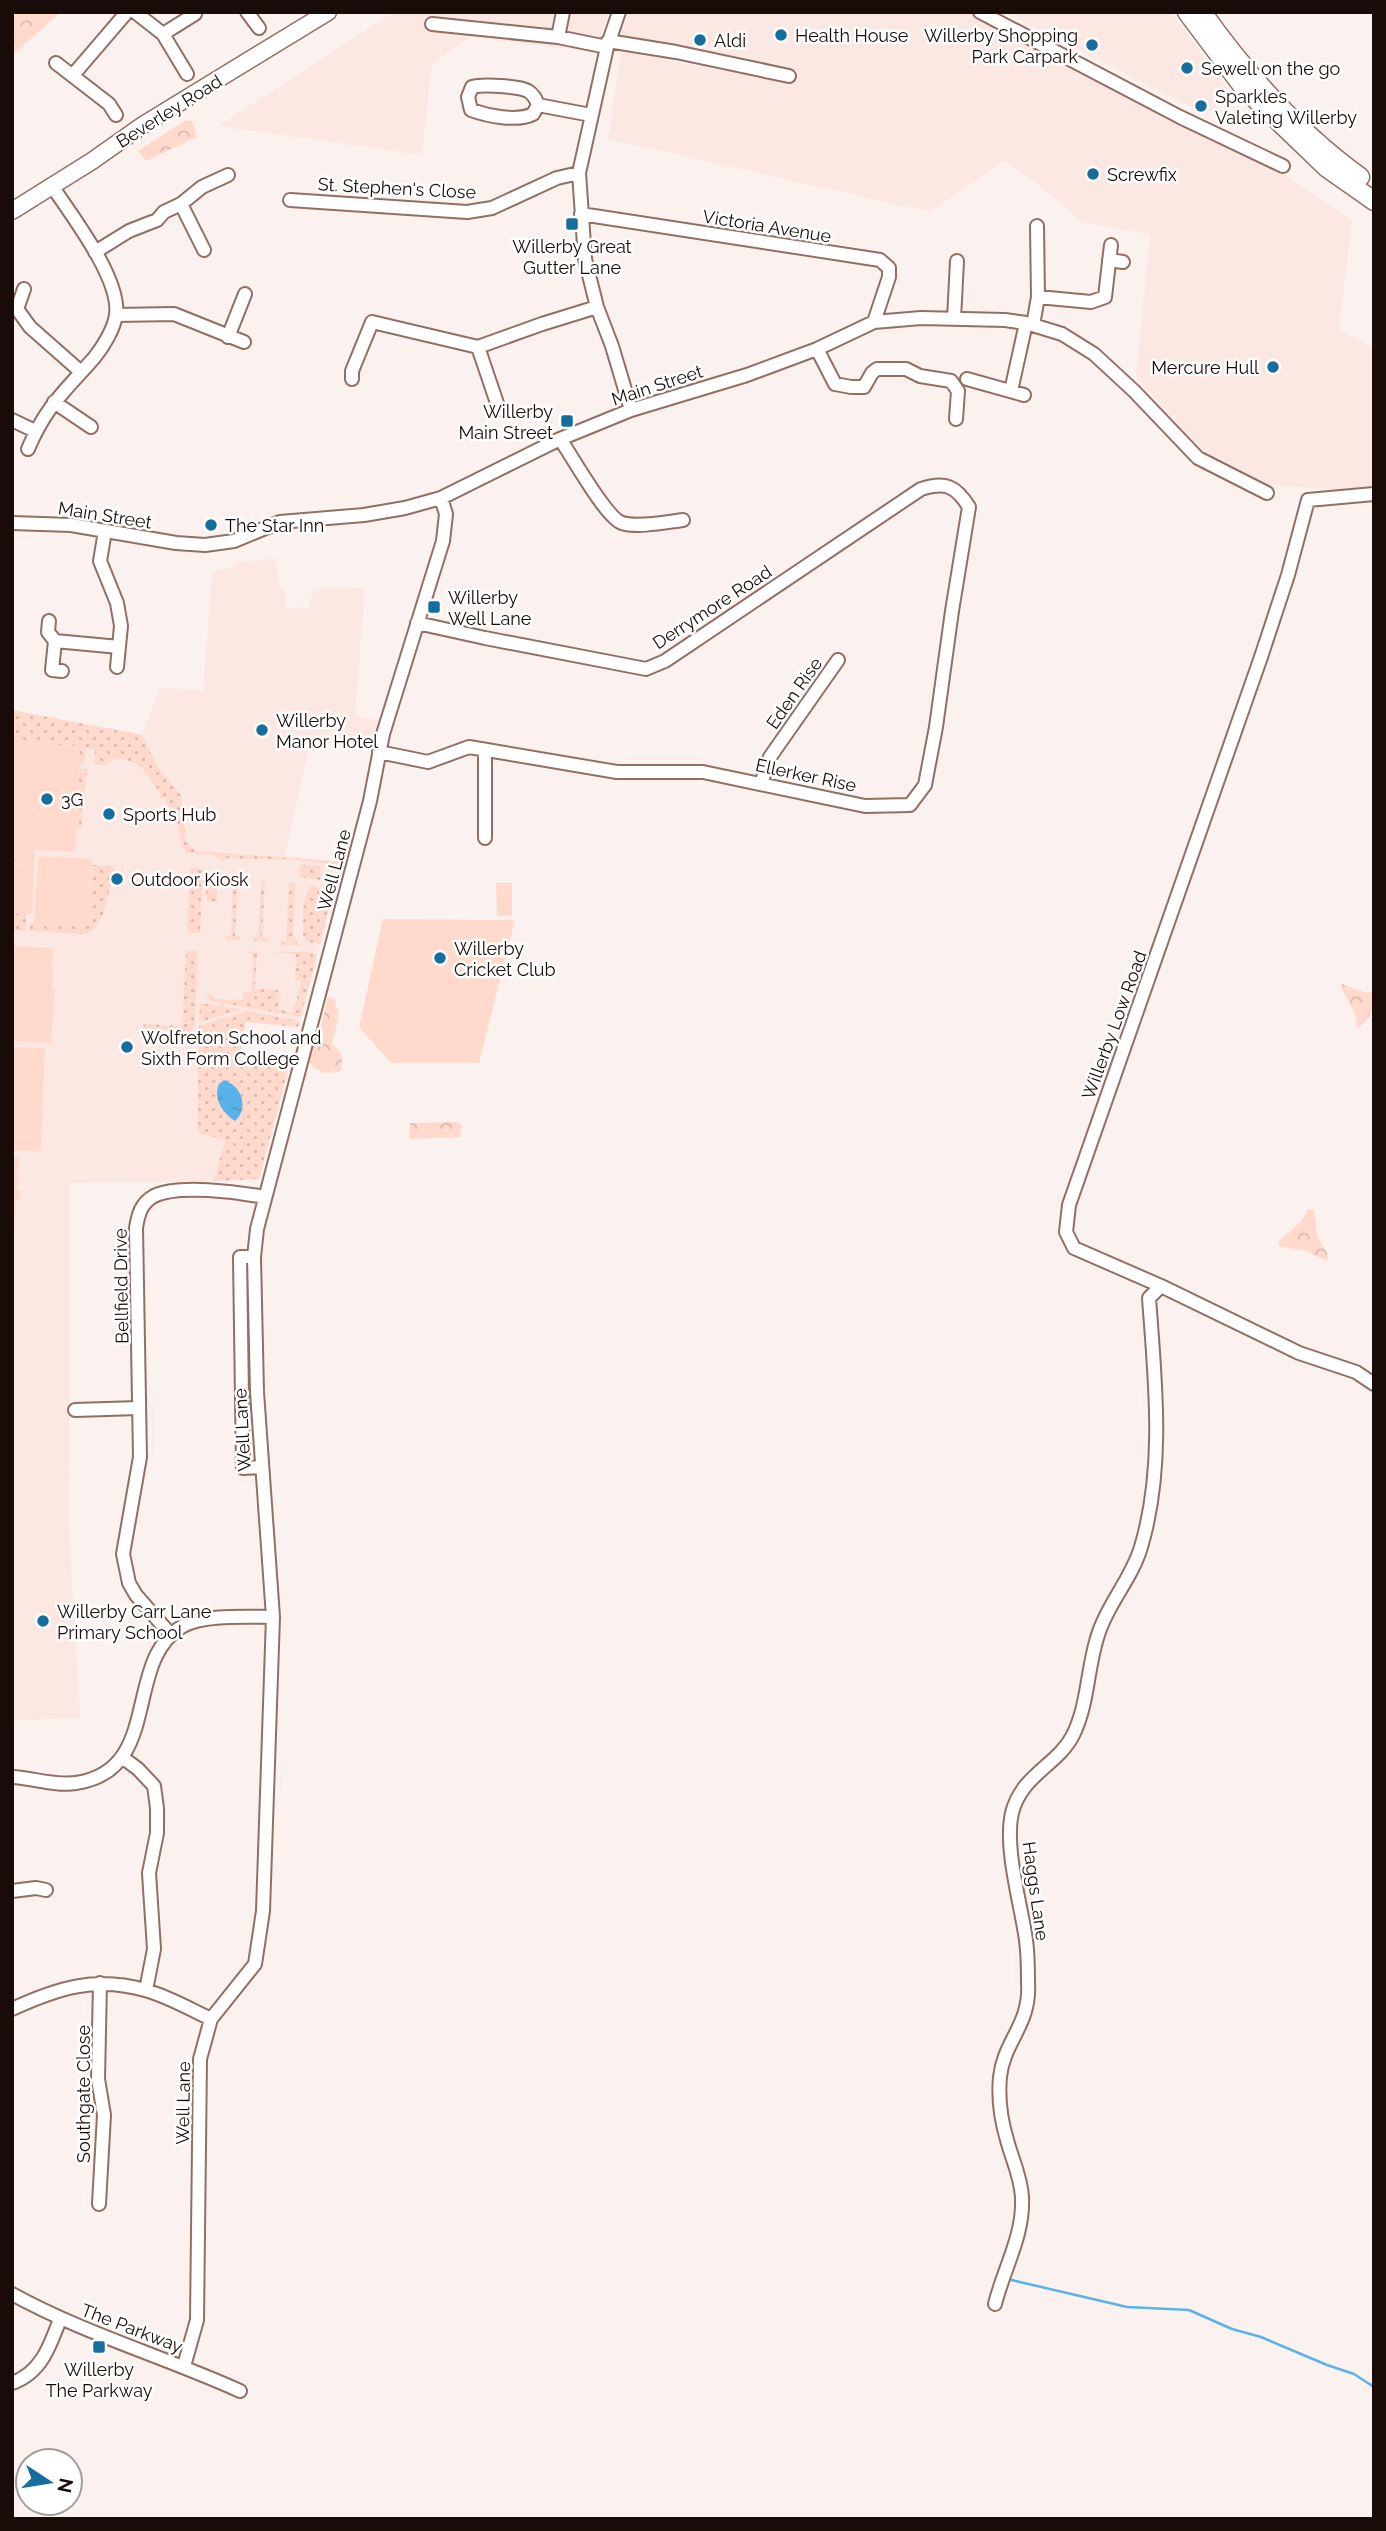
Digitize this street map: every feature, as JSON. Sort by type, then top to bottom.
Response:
[{"type":"highway","points":[[1187,12],[1244,88],[1327,168],[1374,201]]},
{"type":"highway","points":[[1202,12],[1247,70],[1281,108],[1347,168],[1374,187]]},
{"type":"main road","name":"Beverley Road","points":[[12,211],[143,125],[328,12]]},
{"type":"street","points":[[73,75],[127,12]]},
{"type":"street","points":[[135,12],[163,34],[187,74]]},
{"type":"street","points":[[247,12],[259,28]]},
{"type":"street","points":[[558,37],[563,12]]},
{"type":"street","points":[[619,12],[607,44],[579,173],[584,259],[631,410]]},
{"type":"street","points":[[980,12],[1181,117],[1283,166]]},
{"type":"street","points":[[163,34],[195,13]]},
{"type":"street","points":[[432,24],[676,52],[789,76]]},
{"type":"street","points":[[56,63],[109,104],[116,115]]},
{"type":"street","points":[[481,85],[528,91],[538,105],[533,114],[523,119],[478,113],[471,110],[467,97],[472,87],[481,85]]},
{"type":"street","points":[[538,105],[591,115]]},
{"type":"street","name":"St. Stephen's Close","points":[[286,199],[467,212],[492,208],[557,178],[579,173]]},
{"type":"street","points":[[95,252],[130,231],[157,220],[164,212],[181,204],[202,187],[228,175]]},
{"type":"street","points":[[28,449],[43,416],[105,343],[116,315],[113,285],[52,186]]},
{"type":"street","points":[[181,204],[204,250]]},
{"type":"street","name":"Victoria Avenue","points":[[581,214],[880,260],[889,268],[889,277],[874,322]]},
{"type":"street","points":[[968,379],[1017,393],[1029,324],[1038,297],[1037,226]]},
{"type":"street","points":[[1038,297],[1091,302],[1105,297],[1111,245]]},
{"type":"street","points":[[1109,260],[1123,262]]},
{"type":"street","points":[[954,319],[957,261]]},
{"type":"street","points":[[24,289],[14,309],[80,372]]},
{"type":"street","points":[[228,337],[245,294]]},
{"type":"street","points":[[350,374],[371,319],[478,347],[597,307]]},
{"type":"street","points":[[116,315],[174,314],[244,342]]},
{"type":"street","name":"Main Street","points":[[12,523],[71,525],[176,543],[219,544],[253,534],[280,522],[374,514],[441,498],[560,439],[631,410],[747,375],[817,349],[874,322],[921,318],[1029,324],[1062,334],[1094,354],[1134,391],[1198,458],[1266,493]]},
{"type":"street","points":[[478,347],[493,404]]},
{"type":"street","points":[[817,349],[835,384],[868,390],[872,373],[877,369],[906,369],[920,376],[951,381],[958,391],[956,419]]},
{"type":"street","points":[[54,401],[91,427]]},
{"type":"street","points":[[12,421],[35,431]]},
{"type":"street","points":[[560,439],[612,516],[620,523],[657,528],[683,520]]},
{"type":"street","name":"Derrymore Road","points":[[417,623],[646,669],[665,661],[921,489],[932,485],[945,485],[960,493]]},
{"type":"street","name":"Ellerker Rise","points":[[379,752],[428,762],[469,747],[617,772],[704,772],[865,806],[909,805],[925,785],[936,727],[968,517],[969,507],[960,493]]},
{"type":"street","name":"Willerby Low Road","points":[[1374,495],[1308,500],[1288,575],[1261,657],[1069,1205],[1066,1232],[1074,1248],[1161,1286],[1299,1353],[1356,1372],[1374,1384]]},
{"type":"street","name":"Well Lane","points":[[184,2367],[197,2320],[200,2059],[211,2019],[255,1964],[263,1897],[273,1617],[261,1467],[254,1256],[257,1229],[362,832],[379,752],[443,541],[446,524],[441,498]]},
{"type":"street","points":[[105,531],[100,561],[120,615],[117,667]]},
{"type":"street","points":[[49,621],[48,632],[55,641],[52,670],[62,671]]},
{"type":"street","points":[[55,641],[119,647]]},
{"type":"street","name":"Eden Rise","points":[[761,784],[770,757],[840,656]]},
{"type":"street","points":[[485,750],[485,840]]},
{"type":"street","name":"Bellfield Drive","points":[[171,1635],[136,1595],[129,1583],[122,1554],[140,1457],[136,1228],[138,1215],[153,1196],[167,1192],[221,1190],[264,1197]]},
{"type":"street","points":[[254,1256],[240,1252],[243,1468],[261,1467]]},
{"type":"street","name":"Haggs Lane","points":[[995,2304],[1001,2279],[1020,2230],[1022,2197],[1006,2138],[999,2098],[1001,2074],[1008,2049],[1027,2010],[1029,1987],[1026,1942],[1010,1843],[1012,1814],[1020,1793],[1073,1736],[1086,1695],[1098,1635],[1104,1618],[1128,1580],[1141,1550],[1150,1512],[1156,1428],[1149,1298],[1137,1275]]},
{"type":"street","points":[[1149,1298],[1161,1286]]},
{"type":"street","points":[[75,1409],[139,1408]]},
{"type":"street","points":[[12,1777],[75,1783],[107,1771],[122,1757],[132,1740],[152,1668],[160,1649],[171,1635],[185,1625],[203,1620],[273,1617]]},
{"type":"street","points":[[122,1757],[154,1786],[157,1808],[157,1833],[149,1873],[154,1949],[146,1990]]},
{"type":"street","points":[[12,1891],[36,1888],[46,1890]]},
{"type":"street","points":[[12,2009],[66,1987],[100,1983],[146,1990],[211,2019]]},
{"type":"street","name":"Southgate Close","points":[[99,2204],[104,2115],[98,2078],[100,1983]]},
{"type":"street","name":"The Parkway","points":[[12,2294],[60,2319],[240,2391]]},
{"type":"street","points":[[12,2383],[30,2375],[42,2361],[60,2319]]},
{"type":"shaded area","points":[[394,12],[609,12],[595,52],[471,37],[432,64],[422,155],[218,126]]},
{"type":"shaded area","points":[[629,12],[968,12],[1275,168],[1352,220],[1339,329],[1374,348],[1374,490],[1270,484],[1207,454],[1136,378],[1150,234],[1083,223],[1045,190],[1005,161],[930,212],[608,139],[621,51],[724,71],[729,61],[620,37]]},
{"type":"shaded area","points":[[1003,12],[1170,12],[1230,92],[1207,115]]},
{"type":"shaded area","name":"Wolfreton School and Sixth Form College","points":[[276,558],[279,585],[286,591],[285,607],[309,608],[313,589],[365,588],[355,716],[378,720],[373,744],[310,743],[285,856],[342,862],[298,1027],[246,1022],[239,1064],[289,1067],[225,1139],[214,1181],[70,1183],[69,1525],[80,1717],[12,1721],[12,710],[142,734],[160,687],[203,691],[212,572],[241,562]]},
{"type":"green space","points":[[20,12],[61,12],[12,55],[12,17]]},
{"type":"green space","points":[[186,120],[192,121],[197,137],[146,161],[138,151]]},
{"type":"green space","points":[[12,710],[142,735],[157,766],[181,795],[186,842],[196,851],[342,862],[340,867],[284,860],[227,858],[223,861],[214,855],[187,853],[182,846],[175,810],[166,806],[166,798],[160,798],[158,790],[142,768],[127,760],[114,758],[107,765],[94,764],[95,750],[86,749],[84,764],[79,764],[80,746],[57,745],[57,742],[12,742]]},
{"type":"green space","name":"3G","points":[[50,741],[57,741],[57,745],[80,746],[78,792],[82,792],[82,807],[77,807],[75,852],[12,849],[12,742],[49,744]]},
{"type":"green space","points":[[79,769],[87,771],[81,828],[78,828],[76,844],[77,806],[82,792],[77,792]]},
{"type":"green space","points":[[12,849],[35,850],[34,865],[12,864]]},
{"type":"green space","points":[[38,856],[92,859],[88,926],[34,923]]},
{"type":"green space","points":[[12,864],[34,865],[32,914],[12,914]]},
{"type":"green space","points":[[92,865],[114,866],[114,871],[121,871],[124,867],[123,872],[114,879],[98,924],[85,934],[30,931],[30,923],[88,926]]},
{"type":"green space","points":[[300,865],[321,866],[320,880],[299,877]]},
{"type":"green space","points":[[190,868],[203,869],[200,933],[187,933]]},
{"type":"green space","points":[[217,870],[217,902],[208,901],[207,878]]},
{"type":"green space","points":[[238,880],[235,936],[242,937],[239,940],[227,940],[224,936],[231,935],[233,884],[226,883]]},
{"type":"green space","points":[[261,881],[265,881],[262,938],[270,939],[254,941],[251,937],[258,937]]},
{"type":"green space","points":[[289,883],[296,883],[293,934],[299,946],[281,945],[279,942],[286,942]]},
{"type":"green space","points":[[496,883],[512,883],[512,916],[497,916]]},
{"type":"green space","points":[[312,886],[331,890],[333,893],[320,944],[307,942],[303,936],[304,902]]},
{"type":"green space","points":[[12,914],[26,914],[26,931],[12,930]]},
{"type":"green space","name":"Willerby Cricket Club","points":[[383,919],[515,920],[479,1063],[391,1063],[359,1027]]},
{"type":"green space","points":[[12,946],[53,948],[52,989],[55,990],[51,1043],[12,1041]]},
{"type":"green space","points":[[198,950],[195,1025],[191,1032],[143,1029],[144,1024],[182,1026],[186,951]]},
{"type":"green space","points":[[272,952],[309,952],[317,955],[301,1017],[211,1001],[204,993],[212,994],[213,999],[243,1000],[244,992],[251,992],[253,954],[246,953],[263,953],[257,954],[255,989],[278,990],[277,997],[281,997],[278,1009],[293,1013],[301,984],[301,980],[295,980],[296,954]]},
{"type":"green space","points":[[1339,983],[1374,993],[1371,1013],[1357,1028],[1356,1016]]},
{"type":"green space","points":[[328,997],[334,998],[339,1015],[332,1044],[340,1053],[342,1064],[340,1072],[324,1073],[314,1068],[309,1060],[313,1044],[318,1038]]},
{"type":"green space","points":[[200,1003],[241,1009],[199,1023]]},
{"type":"green space","points":[[248,1011],[300,1021],[298,1027],[246,1022],[239,1064],[289,1067],[259,1179],[214,1181],[225,1140],[198,1133],[198,1042],[194,1034],[199,1026]]},
{"type":"green space","points":[[12,1047],[45,1048],[41,1151],[12,1150]]},
{"type":"green space","points":[[455,1122],[462,1125],[460,1137],[409,1139],[410,1123]]},
{"type":"green space","points":[[12,1156],[19,1157],[17,1190],[21,1190],[20,1199],[16,1199],[14,1230],[12,1230]]},
{"type":"green space","points":[[1308,1209],[1314,1210],[1317,1235],[1327,1253],[1328,1261],[1302,1250],[1280,1247],[1278,1242],[1299,1223]]},
{"type":"water","points":[[224,1080],[235,1087],[242,1098],[242,1110],[235,1121],[226,1114],[218,1100],[217,1089]]},
{"type":"waterway","points":[[1007,2279],[1127,2307],[1189,2310],[1232,2329],[1261,2337],[1354,2374],[1374,2387]]},
{"type":"place","name":"Health House","points":[[781,35]]},
{"type":"place","name":"Aldi","points":[[700,40]]},
{"type":"place","name":"Willerby Shopping Park Carpark","points":[[1092,45]]},
{"type":"place","name":"Sewell on the go","points":[[1187,68]]},
{"type":"place","name":"Sparkles Valeting Willerby","points":[[1201,106]]},
{"type":"place","name":"Screwfix","points":[[1093,174]]},
{"type":"place","name":"Willerby Great Gutter Lane","points":[[572,224]]},
{"type":"place","name":"Mercure Hull","points":[[1273,367]]},
{"type":"place","name":"Willerby Main Street","points":[[567,421]]},
{"type":"place","name":"The Star Inn","points":[[211,525]]},
{"type":"place","name":"Willerby Well Lane","points":[[434,607]]},
{"type":"place","name":"Willerby Manor Hotel","points":[[262,730]]},
{"type":"place","name":"3G","points":[[47,799]]},
{"type":"place","name":"Sports Hub","points":[[109,814]]},
{"type":"place","name":"Outdoor Kiosk","points":[[117,879]]},
{"type":"place","name":"Willerby Cricket Club","points":[[440,958]]},
{"type":"place","name":"Wolfreton School and Sixth Form College","points":[[127,1047]]},
{"type":"place","name":"Willerby Carr Lane Primary School","points":[[43,1621]]},
{"type":"place","name":"Willerby The Parkway","points":[[99,2347]]}]
